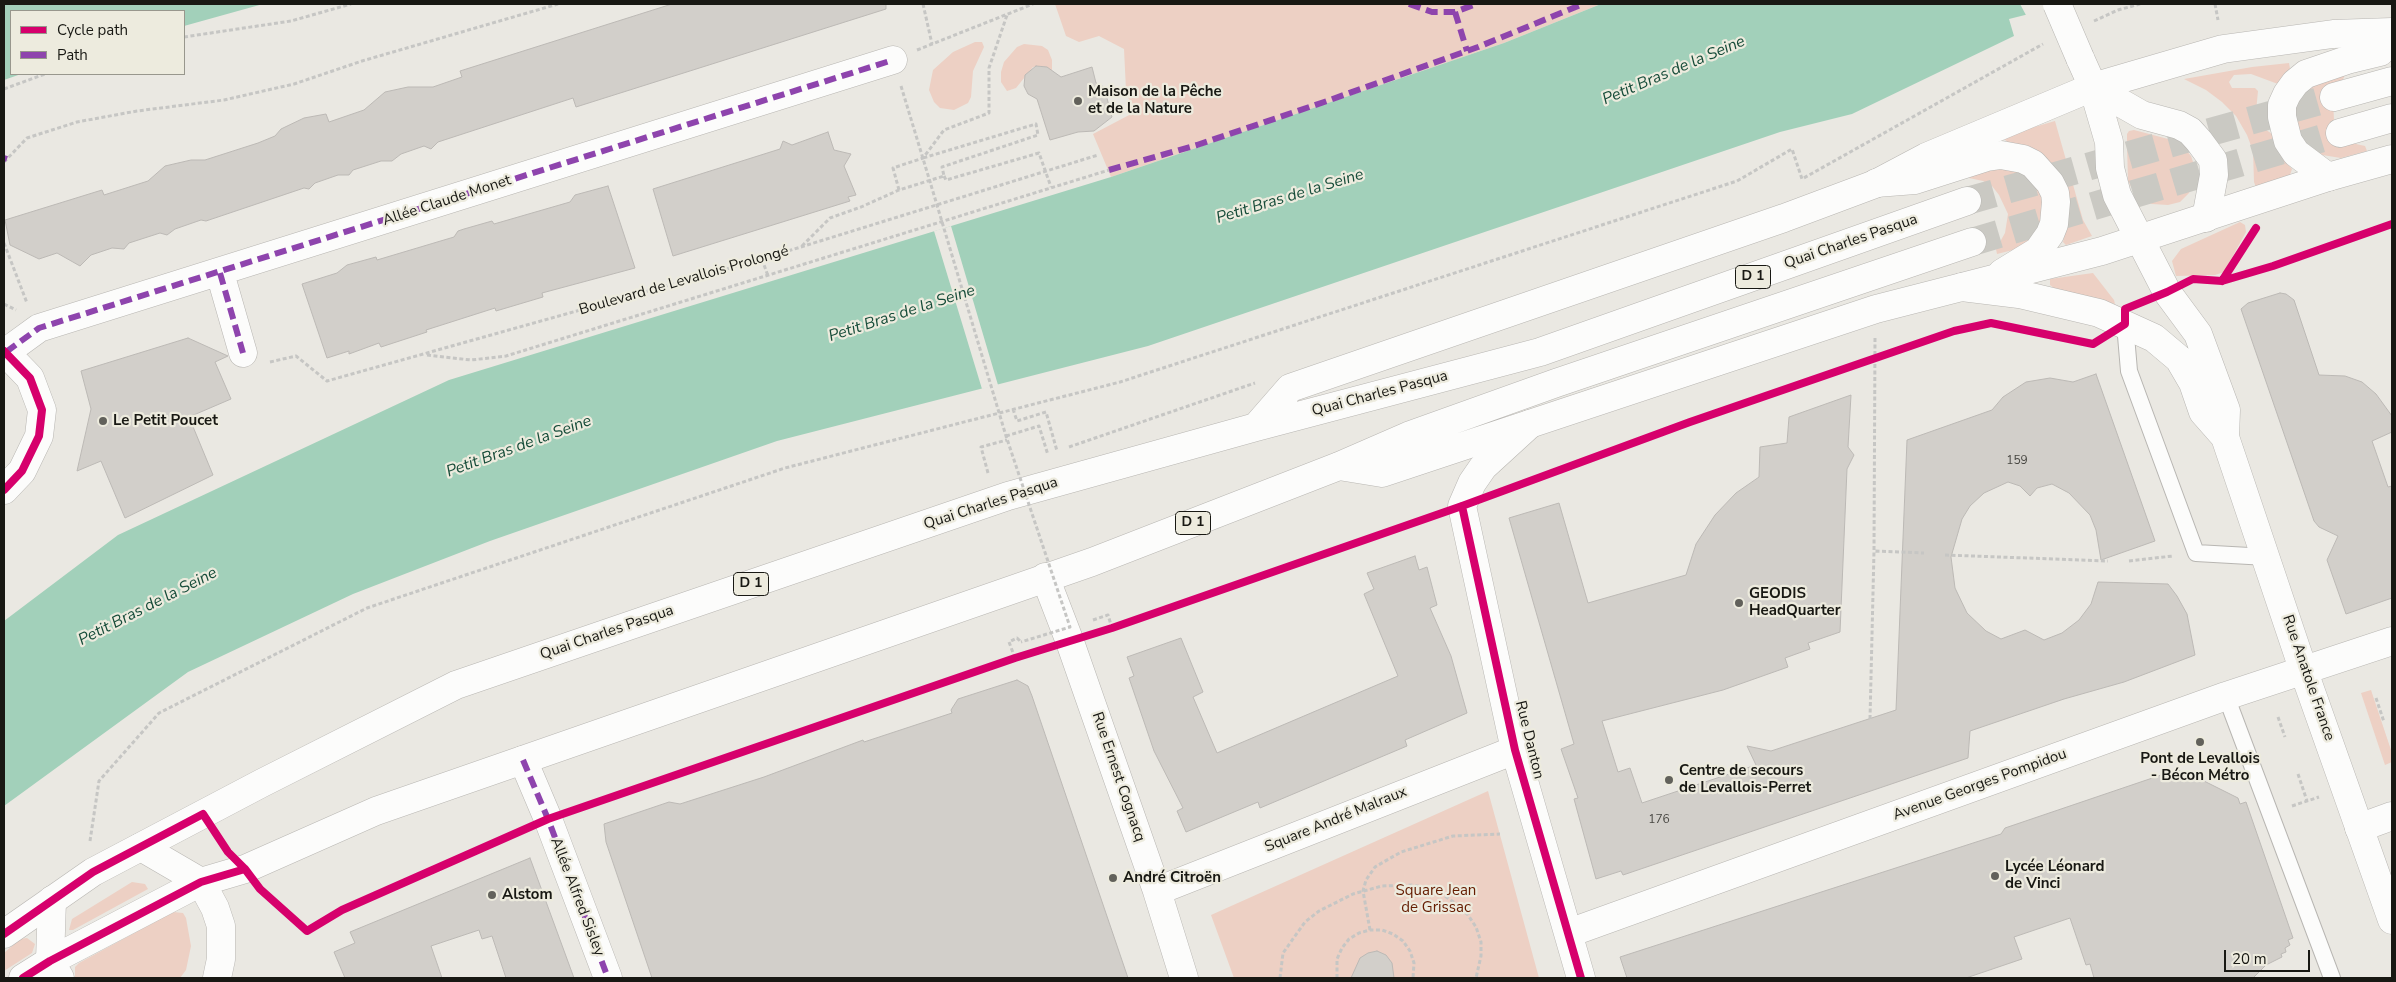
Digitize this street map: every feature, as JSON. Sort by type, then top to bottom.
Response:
[{"type":"main road","points":[[2057,4],[2093,86],[2109,142],[2112,182],[2138,240],[2167,292],[2198,334],[2226,410],[2225,436]]},
{"type":"main road","points":[[1256,427],[1290,388],[1784,218],[1875,184],[1926,157],[2093,86],[2223,49],[2333,34],[2392,33]]},
{"type":"main road","points":[[2328,176],[2296,153],[2288,140],[2282,117],[2282,105],[2295,83],[2306,74],[2339,62],[2380,52],[2392,33]]},
{"type":"main road","name":"Allée Claude Monet","points":[[5,351],[39,328],[893,60]]},
{"type":"main road","points":[[2334,97],[2392,81]]},
{"type":"main road","points":[[2093,86],[2142,115],[2179,125],[2190,131],[2199,141],[2213,160],[2214,175],[2206,218]]},
{"type":"main road","points":[[2340,132],[2392,118]]},
{"type":"main road","points":[[1875,184],[1915,180],[1987,157],[2001,156],[2023,159],[2033,164],[2050,182],[2055,193],[2056,212],[2050,234],[2038,251],[2029,259],[1989,280]]},
{"type":"main road","points":[[1339,466],[1382,473],[1876,309],[2138,240],[2328,176],[2392,159]]},
{"type":"main road","name":"Quai Charles Pasqua","points":[[52,900],[93,872],[262,782],[456,685],[1008,496],[1256,427],[1540,352],[1967,201]]},
{"type":"main road","name":"D 1","points":[[23,978],[55,970],[112,928],[201,882],[245,868],[376,811],[1092,562],[1339,466],[1408,436],[1556,383],[1972,242]]},
{"type":"main road","points":[[220,272],[243,353]]},
{"type":"main road","points":[[1962,287],[2053,302],[2099,313],[2154,338],[2179,359],[2193,383],[2203,412],[2225,436]]},
{"type":"main road","points":[[4,490],[22,471],[39,436],[42,410],[30,378],[5,351]]},
{"type":"main road","name":"Rue Danton","points":[[1530,424],[1483,467],[1472,483],[1462,506],[1515,750],[1581,978]]},
{"type":"main road","name":"Rue Anatole France","points":[[2225,436],[2392,920]]},
{"type":"main road","name":"Rue Ernest Cognacq","points":[[1046,577],[1157,891],[1184,978]]},
{"type":"main road","name":"Avenue Georges Pompidou","points":[[1569,933],[2226,696],[2392,641]]},
{"type":"main road","name":"Square André Malraux","points":[[1157,891],[1515,750]]},
{"type":"main road","name":"Allée Alfred Sisley","points":[[523,760],[548,819],[608,978]]},
{"type":"main road","points":[[2359,828],[2392,816]]},
{"type":"main road","points":[[141,847],[201,882],[215,908],[221,926],[221,959],[216,978]]},
{"type":"main road","points":[[52,900],[55,970]]},
{"type":"main road","name":"D 1","points":[[4,934],[52,900]]},
{"type":"lane","points":[[2125,324],[2129,371],[2196,553],[2267,557]]},
{"type":"lane","points":[[2226,696],[2332,978]]},
{"type":"path","points":[[185,38],[291,21],[351,4]]},
{"type":"path","points":[[4,162],[27,138],[77,122],[137,110],[224,100],[294,84],[362,60],[558,4]]},
{"type":"path","points":[[923,4],[932,44]]},
{"type":"path","points":[[1015,658],[1009,642],[1017,638],[1021,642],[1070,627],[1007,440],[893,60],[1033,4]]},
{"type":"path","points":[[2091,22],[2118,10],[2140,4]]},
{"type":"path","points":[[923,158],[944,130],[989,113],[989,68],[1007,15]]},
{"type":"path","points":[[93,872],[90,840],[100,781],[159,713],[366,608],[785,468],[1120,382],[1738,181],[1792,149],[1802,179],[2046,43]]},
{"type":"path","points":[[4,89],[42,75]]},
{"type":"path","points":[[899,190],[893,168],[1036,124],[1038,135],[942,167],[944,176],[946,180],[1040,153],[1051,188]]},
{"type":"path","points":[[424,354],[471,360],[506,356],[1109,170]]},
{"type":"path","points":[[801,247],[830,218],[862,207],[899,190],[930,183],[944,176]]},
{"type":"path","points":[[4,243],[39,328]]},
{"type":"path","points":[[762,259],[768,276]]},
{"type":"path","points":[[1870,719],[1874,551],[1876,309]]},
{"type":"path","points":[[1040,457],[1257,382],[1290,388]]},
{"type":"path","points":[[1013,409],[1017,421],[1046,412],[1057,451]]},
{"type":"path","points":[[1006,436],[1039,426],[1048,454]]},
{"type":"path","points":[[997,471],[988,474],[981,448],[1007,440]]},
{"type":"path","points":[[1014,466],[1022,463]]},
{"type":"path","points":[[1874,551],[1924,553]]},
{"type":"path","points":[[2129,562],[2196,553]]},
{"type":"path","points":[[1945,555],[2108,561]]},
{"type":"path","points":[[2376,698],[2384,722]]},
{"type":"path","points":[[2278,717],[2285,738]]},
{"type":"path","points":[[2298,774],[2306,801]]},
{"type":"path","points":[[1370,930],[1363,891],[1366,880],[1375,867],[1401,852],[1453,836],[1500,834]]},
{"type":"path","points":[[1280,978],[1283,953],[1305,922],[1330,904],[1382,886],[1426,887],[1439,892],[1458,905],[1476,927],[1481,942],[1481,956],[1476,978]]},
{"type":"path","points":[[260,889],[290,916]]},
{"type":"path","points":[[1337,978],[1337,959],[1342,948],[1359,933],[1370,930],[1388,932],[1403,941],[1410,951],[1414,963],[1413,978]]},
{"type":"green space","points":[[1055,4],[1601,4],[1504,43],[1111,177],[1093,134],[1133,113],[1126,90],[1124,49],[1099,36],[1079,42],[1066,36]]},
{"type":"green space","points":[[975,42],[982,42],[984,47],[973,71],[971,97],[968,103],[954,110],[940,108],[934,102],[929,90],[933,70],[953,52]]},
{"type":"green space","points":[[1024,44],[1042,46],[1048,50],[1052,60],[1052,71],[1042,66],[1033,67],[1016,88],[1007,91],[1001,82],[1004,62],[1017,47]]},
{"type":"green space","points":[[2289,63],[2290,69],[2278,84],[2251,74],[2234,75],[2229,82],[2232,88],[2255,88],[2258,91],[2255,122],[2272,134],[2279,154],[2292,169],[2290,175],[2256,187],[2254,182],[2253,151],[2247,135],[2236,116],[2206,90],[2184,79],[2252,67]]},
{"type":"green space","points":[[2345,75],[2333,101],[2334,120],[2346,138],[2356,144],[2365,146],[2367,151],[2341,158],[2316,154],[2299,139],[2293,112],[2307,85]]},
{"type":"green space","points":[[2055,121],[2083,220],[2092,236],[2066,245],[2063,242],[2071,209],[2064,182],[2058,171],[2044,157],[2010,144],[2004,139],[2007,135]]},
{"type":"green space","points":[[2134,130],[2181,144],[2191,156],[2195,168],[2195,180],[2189,193],[2180,202],[2168,205],[2152,204],[2143,200],[2133,190],[2128,181],[2127,134],[2129,131]]},
{"type":"green space","points":[[2001,166],[2022,172],[2038,187],[2045,212],[2035,238],[2017,249],[1997,254],[1996,249],[2005,233],[2008,214],[1999,195],[1992,186],[1983,181],[1969,178],[1969,174]]},
{"type":"green space","points":[[2240,222],[2245,225],[2246,232],[2224,272],[2215,275],[2176,276],[2172,261],[2181,249]]},
{"type":"green space","points":[[2093,273],[2115,304],[2055,289],[2050,285],[2050,279]]},
{"type":"green space","points":[[2371,690],[2392,753],[2392,762],[2385,765],[2361,693]]},
{"type":"green space","name":"Square Jean de Grissac","points":[[1488,791],[1539,978],[1234,978],[1211,915]]},
{"type":"green space","points":[[132,882],[145,884],[148,889],[73,930],[69,930],[72,919]]},
{"type":"green space","points":[[173,912],[183,913],[186,918],[191,946],[186,970],[180,978],[75,978],[75,967],[79,963]]},
{"type":"green space","points":[[27,938],[35,944],[32,953],[4,971],[4,953],[20,939]]},
{"type":"water","points":[[4,4],[263,4],[185,26],[185,10],[10,10],[10,75],[18,75],[4,80]]},
{"type":"water","name":"Petit Bras de la Seine","points":[[1601,4],[2069,4],[2009,19],[2014,36],[1852,114],[1780,132],[1148,346],[777,441],[490,541],[353,594],[188,672],[4,806],[4,621],[118,535],[449,380],[1111,177],[1504,43]]},
{"type":"pier","points":[[2020,4],[2072,4],[2027,17]]},
{"type":"pier","points":[[951,226],[998,385],[982,389],[934,231]]},
{"type":"building","points":[[672,4],[886,4],[886,9],[576,107],[573,98],[438,142],[431,149],[424,146],[401,154],[392,161],[381,161],[353,170],[349,175],[338,175],[315,183],[309,189],[304,188],[206,221],[201,220],[175,229],[167,235],[160,233],[129,243],[124,249],[112,248],[91,255],[80,266],[57,253],[39,259],[10,245],[5,220],[102,190],[104,195],[148,181],[165,166],[191,160],[205,160],[258,143],[275,136],[281,129],[304,118],[326,114],[329,122],[364,110],[385,92],[408,87],[433,87],[462,77],[460,71]]},
{"type":"building","name":"Maison de la Pêche et de la Nature","points":[[1036,66],[1047,67],[1061,77],[1092,67],[1096,83],[1104,87],[1112,117],[1094,131],[1078,132],[1050,140],[1037,99],[1028,94],[1024,86],[1025,75]]},
{"type":"building","points":[[828,132],[834,150],[851,154],[844,166],[856,195],[848,197],[850,201],[673,256],[653,189],[780,149],[783,141],[792,145]]},
{"type":"building","points":[[608,186],[635,268],[542,293],[543,297],[496,311],[495,308],[426,330],[427,332],[381,347],[379,343],[349,354],[349,351],[327,358],[302,284],[337,273],[347,265],[376,257],[377,260],[454,237],[458,231],[464,229],[492,221],[494,224],[570,202],[575,195]]},
{"type":"building","points":[[2280,293],[2286,294],[2294,300],[2319,375],[2345,376],[2362,382],[2376,394],[2392,416],[2392,432],[2372,441],[2388,487],[2392,486],[2392,598],[2346,614],[2327,560],[2338,536],[2319,527],[2314,521],[2241,309],[2248,303]]},
{"type":"building","points":[[188,338],[228,356],[215,362],[231,399],[189,417],[213,475],[125,518],[101,461],[77,471],[91,409],[81,371]]},
{"type":"building","points":[[2096,374],[2155,541],[2101,560],[2096,530],[2090,515],[2069,493],[2052,484],[2037,488],[2030,496],[2020,486],[2008,482],[1984,493],[1970,506],[1962,519],[1951,557],[1955,588],[1967,613],[1986,631],[2001,639],[2025,630],[2044,640],[2062,633],[2079,620],[2091,604],[2098,582],[2168,584],[2187,614],[2195,655],[2124,682],[2064,699],[1970,731],[1968,758],[1623,875],[1621,871],[1596,879],[1574,799],[1578,798],[1561,749],[1574,744],[1509,518],[1559,503],[1588,603],[1686,575],[1696,544],[1715,515],[1736,493],[1759,477],[1760,447],[1787,443],[1789,417],[1851,395],[1848,447],[1854,455],[1847,469],[1840,632],[1808,643],[1810,649],[1785,658],[1788,667],[1723,690],[1602,721],[1618,772],[1630,768],[1642,803],[1756,765],[1747,746],[1771,751],[1896,710],[1907,440],[1992,410],[2003,397],[2026,382],[2050,378],[2073,382]]},
{"type":"building","points":[[1415,556],[1419,570],[1427,567],[1437,605],[1430,608],[1451,656],[1467,713],[1405,740],[1407,746],[1260,808],[1258,802],[1186,832],[1177,811],[1183,808],[1154,751],[1129,678],[1134,676],[1127,657],[1181,638],[1203,692],[1193,697],[1217,753],[1398,676],[1364,594],[1374,589],[1367,573]]},
{"type":"building","points":[[1017,680],[1028,686],[1032,696],[1128,978],[652,978],[606,842],[604,824],[669,802],[680,804],[764,777],[863,740],[864,742],[952,713],[951,710],[958,699]]},
{"type":"building","name":"Lycée Léonard de Vinci","points":[[2179,769],[2181,774],[2188,773],[2238,798],[2240,804],[2246,802],[2293,938],[2288,940],[2290,945],[2285,948],[2286,952],[2281,954],[2282,957],[2266,965],[2253,978],[2094,978],[2090,964],[2086,965],[2070,918],[2014,937],[2022,959],[1966,978],[1627,978],[1620,957],[2001,834],[2005,828]]},
{"type":"building","name":"Alstom","points":[[530,858],[574,978],[506,978],[492,936],[482,939],[479,930],[431,946],[442,978],[345,978],[334,952],[355,943],[350,932]]},
{"type":"building","points":[[1377,951],[1386,955],[1392,963],[1394,978],[1351,978],[1360,958],[1368,953]]},
{"type":"tunnel","points":[[1967,201],[2334,97]]},
{"type":"tunnel","points":[[1972,242],[2340,133]]},
{"type":"marked path","points":[[1409,4],[1432,12],[1455,12],[1476,4]]},
{"type":"marked path","points":[[1109,170],[1197,145],[1327,101],[1478,47],[1583,4]]},
{"type":"marked path","points":[[1455,12],[1467,51]]},
{"type":"marked path","points":[[6,352],[39,328],[893,60]]},
{"type":"marked path","points":[[220,273],[243,353]]},
{"type":"marked path","points":[[523,760],[548,819],[608,978]]},
{"type":"cycle path","points":[[4,934],[93,872],[203,814],[228,852],[245,869],[260,889],[307,931],[342,910],[548,819],[1015,658],[1112,628],[1462,506],[1690,422],[1954,331],[1991,323],[2093,344],[2125,324],[2125,309],[2193,279],[2222,281],[2273,266],[2392,224]]},
{"type":"cycle path","points":[[2222,281],[2256,228]]},
{"type":"cycle path","points":[[4,351],[30,378],[42,410],[39,436],[22,471],[4,490]]},
{"type":"cycle path","points":[[1462,506],[1515,750],[1581,978]]},
{"type":"cycle path","points":[[23,978],[50,961],[201,882],[245,869]]},
{"type":"place","name":"Maison de la Pêche et de la Nature","points":[[1078,101]]},
{"type":"place","name":"Le Petit Poucet","points":[[103,421]]},
{"type":"place","name":"GEODIS HeadQuarter","points":[[1739,603]]},
{"type":"place","name":"Pont de Levallois - Bécon Métro","points":[[2200,742]]},
{"type":"place","name":"Centre de secours de Levallois-Perret","points":[[1669,780]]},
{"type":"place","name":"Lycée Léonard de Vinci","points":[[1995,876]]},
{"type":"place","name":"André Citroën","points":[[1113,878]]},
{"type":"place","name":"Alstom","points":[[492,895]]}]
